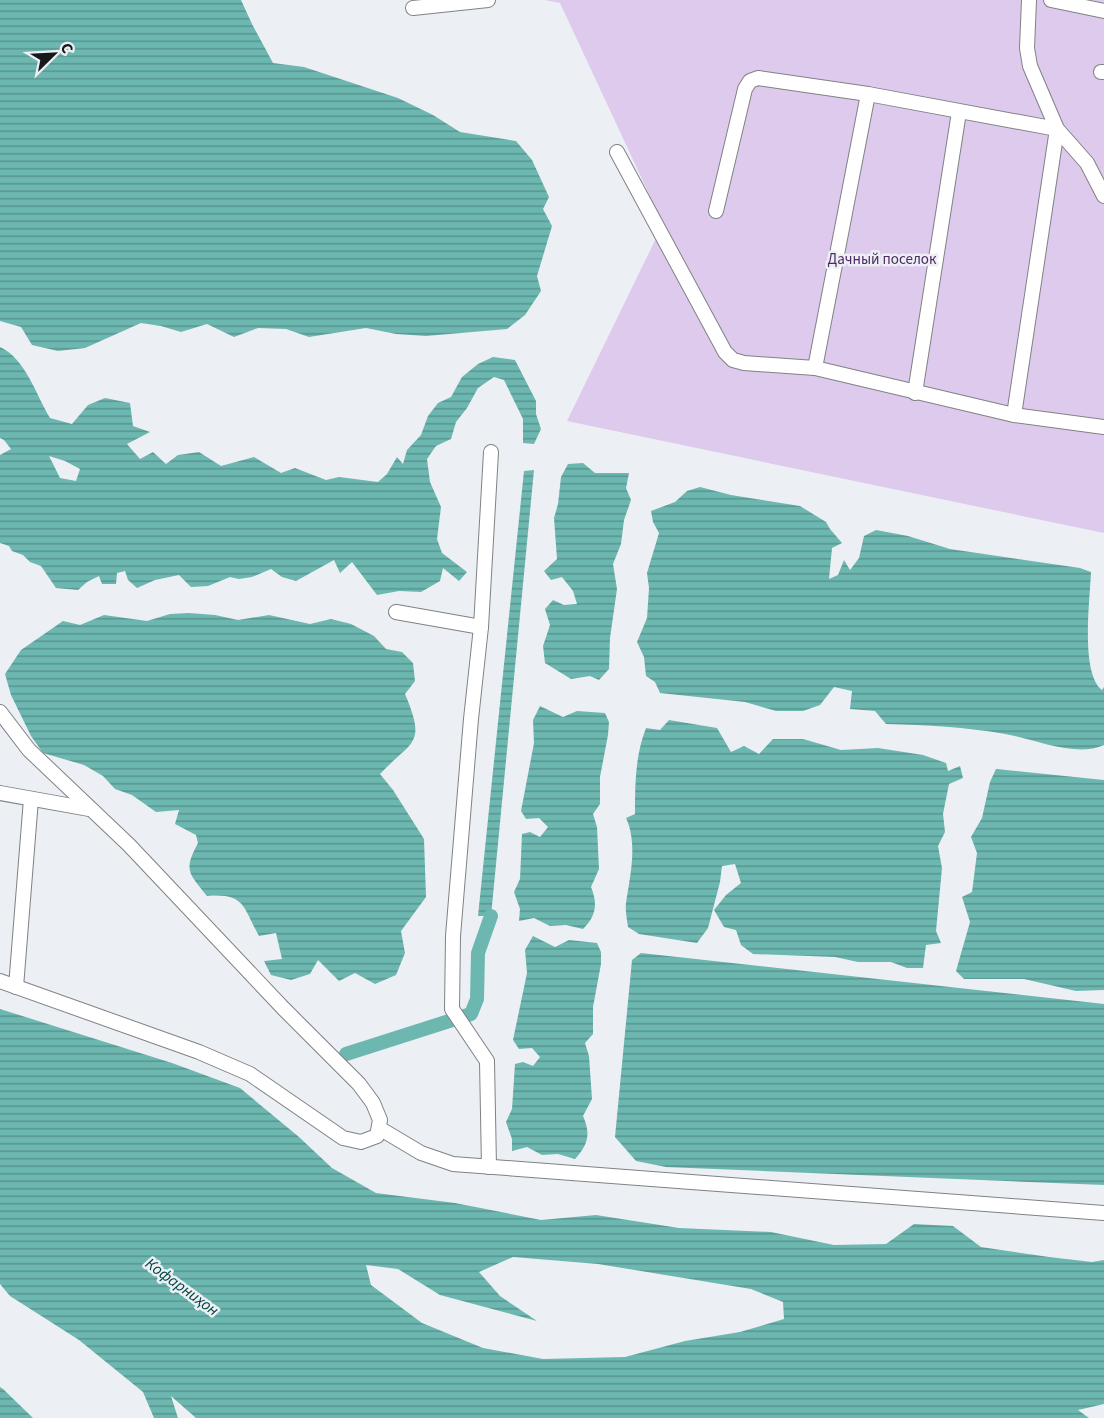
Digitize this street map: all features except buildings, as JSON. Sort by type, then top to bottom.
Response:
[{"type":"street","points":[[413,8],[488,0]]},
{"type":"street","points":[[1029,0],[1027,48],[1030,66],[1057,129],[1087,163],[1104,196]]},
{"type":"street","points":[[1051,0],[1104,11]]},
{"type":"street","points":[[716,211],[745,89],[750,81],[758,78],[868,94],[1057,129]]},
{"type":"street","points":[[815,368],[868,94]]},
{"type":"street","points":[[915,393],[959,112]]},
{"type":"street","points":[[1014,415],[1057,129]]},
{"type":"street","points":[[618,152],[725,352],[733,360],[744,363],[815,368],[1014,415],[1104,427]]},
{"type":"street","points":[[489,1167],[487,1061],[452,1008],[453,936],[481,627],[492,452]]},
{"type":"street","points":[[396,612],[481,627]]},
{"type":"street","points":[[0,712],[29,750],[129,845],[283,1008],[359,1084],[373,1103],[380,1120],[377,1136],[361,1142],[343,1138],[250,1074],[199,1052],[0,981]]},
{"type":"street","points":[[0,793],[90,809]]},
{"type":"street","points":[[16,987],[31,799]]},
{"type":"street","points":[[379,1128],[421,1154],[453,1164],[1104,1213]]},
{"type":"green space","name":"Дачный поселок","points":[[545,0],[1104,0],[1104,533],[567,421],[663,224],[560,3]]},
{"type":"water","points":[[0,0],[241,0],[273,63],[304,67],[398,98],[433,115],[460,132],[516,141],[532,160],[549,197],[543,209],[552,226],[537,276],[541,291],[525,315],[507,329],[426,336],[396,334],[366,328],[309,337],[286,329],[258,328],[234,337],[207,324],[181,332],[141,323],[85,348],[58,351],[32,345],[21,327],[0,321]]},
{"type":"water","points":[[0,347],[17,360],[24,369],[50,418],[72,424],[88,405],[105,398],[130,403],[133,426],[150,432],[127,444],[140,459],[153,452],[166,464],[178,455],[199,452],[221,466],[254,457],[281,473],[295,468],[326,480],[339,477],[378,482],[387,474],[397,457],[403,464],[407,450],[421,435],[428,416],[438,403],[451,397],[462,377],[478,364],[493,357],[515,360],[536,401],[536,414],[541,429],[534,444],[523,443],[523,419],[504,380],[494,377],[478,388],[456,422],[451,439],[436,446],[427,459],[430,482],[441,507],[437,539],[442,553],[467,572],[459,581],[443,568],[440,581],[421,592],[399,591],[377,595],[352,562],[340,573],[334,560],[296,581],[282,577],[271,569],[252,577],[239,579],[230,577],[208,586],[191,587],[179,575],[155,580],[137,588],[128,580],[125,571],[117,573],[116,584],[102,584],[99,576],[78,590],[56,588],[41,566],[30,562],[23,555],[12,551],[9,546],[0,543],[0,455],[11,449],[0,438]],"holes":[[[49,456],[80,469],[76,481],[60,478]]]},
{"type":"water","points":[[583,463],[595,473],[629,473],[626,488],[631,500],[624,520],[621,544],[613,564],[617,589],[610,638],[609,669],[599,680],[590,676],[571,679],[545,663],[543,646],[550,625],[545,609],[553,600],[564,605],[577,604],[573,591],[562,577],[551,580],[544,571],[557,559],[554,518],[561,477],[568,464]]},
{"type":"water","points":[[534,470],[491,916],[478,916],[524,471]]},
{"type":"water","points":[[700,487],[731,495],[800,506],[826,522],[842,543],[832,548],[829,579],[838,575],[844,560],[850,570],[859,558],[864,536],[876,530],[908,536],[950,549],[1080,568],[1091,572],[1088,617],[1089,652],[1095,681],[1102,690],[1104,687],[1104,745],[1068,749],[990,732],[886,724],[875,711],[850,709],[852,691],[834,687],[820,705],[803,711],[776,711],[745,702],[660,693],[655,682],[646,676],[644,657],[637,642],[647,618],[649,588],[647,573],[659,533],[653,522],[651,511],[675,502],[687,491]]},
{"type":"water","points":[[189,613],[238,620],[269,615],[310,624],[331,619],[351,624],[374,636],[386,649],[402,652],[413,663],[415,681],[405,694],[415,724],[413,741],[380,774],[424,839],[426,897],[401,931],[405,953],[396,975],[375,984],[355,973],[339,981],[318,960],[310,974],[291,980],[271,975],[264,961],[282,959],[276,933],[259,936],[242,904],[229,897],[207,896],[192,877],[191,860],[198,843],[196,835],[175,824],[179,810],[156,812],[132,795],[115,789],[103,776],[84,765],[43,753],[31,736],[11,695],[5,674],[21,650],[63,621],[80,625],[104,615],[147,621],[170,614]]},
{"type":"water","points":[[540,706],[563,717],[577,711],[605,713],[609,722],[600,777],[600,804],[593,814],[597,827],[599,869],[591,887],[595,904],[591,919],[583,929],[566,925],[550,926],[534,918],[519,921],[520,909],[514,892],[520,879],[522,834],[530,832],[540,837],[548,827],[539,818],[526,819],[521,811],[534,743],[533,720]]},
{"type":"water","points":[[669,720],[717,728],[731,752],[744,746],[759,754],[773,739],[803,739],[841,750],[878,748],[923,755],[946,763],[948,771],[960,766],[963,778],[949,784],[943,814],[945,832],[938,846],[942,868],[936,931],[941,943],[926,945],[923,968],[907,968],[891,962],[858,962],[835,957],[753,954],[741,945],[736,930],[724,927],[714,910],[726,895],[741,883],[735,864],[722,866],[708,928],[697,943],[639,934],[628,927],[626,906],[631,871],[632,838],[626,818],[635,814],[638,760],[646,728],[660,730]]},
{"type":"water","points":[[996,769],[1104,780],[1104,990],[1076,991],[1024,979],[964,979],[956,971],[970,922],[962,897],[972,892],[977,853],[971,837],[982,818],[990,782]]},
{"type":"water","points":[[533,936],[555,947],[569,940],[597,943],[601,952],[593,1007],[593,1034],[585,1043],[589,1056],[592,1099],[583,1116],[587,1128],[587,1139],[575,1159],[558,1154],[542,1155],[527,1147],[512,1151],[512,1139],[506,1122],[512,1109],[515,1064],[523,1062],[533,1066],[540,1057],[532,1048],[519,1049],[513,1040],[527,973],[525,950]]},
{"type":"water","points":[[641,953],[1104,1004],[1104,1185],[666,1167],[636,1161],[615,1137],[632,960]]},
{"type":"water","name":"Кофарниҳон","points":[[0,1009],[172,1063],[240,1088],[332,1168],[376,1193],[455,1203],[541,1220],[596,1215],[679,1228],[771,1232],[834,1245],[886,1244],[914,1224],[953,1226],[981,1247],[1092,1262],[1104,1260],[1104,1404],[1078,1410],[1089,1418],[196,1418],[171,1396],[178,1418],[154,1418],[143,1392],[79,1340],[10,1296],[0,1284]],"holes":[[[513,1257],[598,1264],[751,1289],[783,1302],[784,1319],[740,1332],[685,1341],[625,1357],[543,1359],[483,1348],[422,1323],[371,1285],[366,1265],[398,1269],[440,1295],[537,1321],[500,1296],[479,1272]]]},
{"type":"water","points":[[0,1387],[3,1389],[33,1418],[0,1418]]},
{"type":"waterway","points":[[346,1054],[471,1014],[477,999],[478,953],[491,916]]}]
